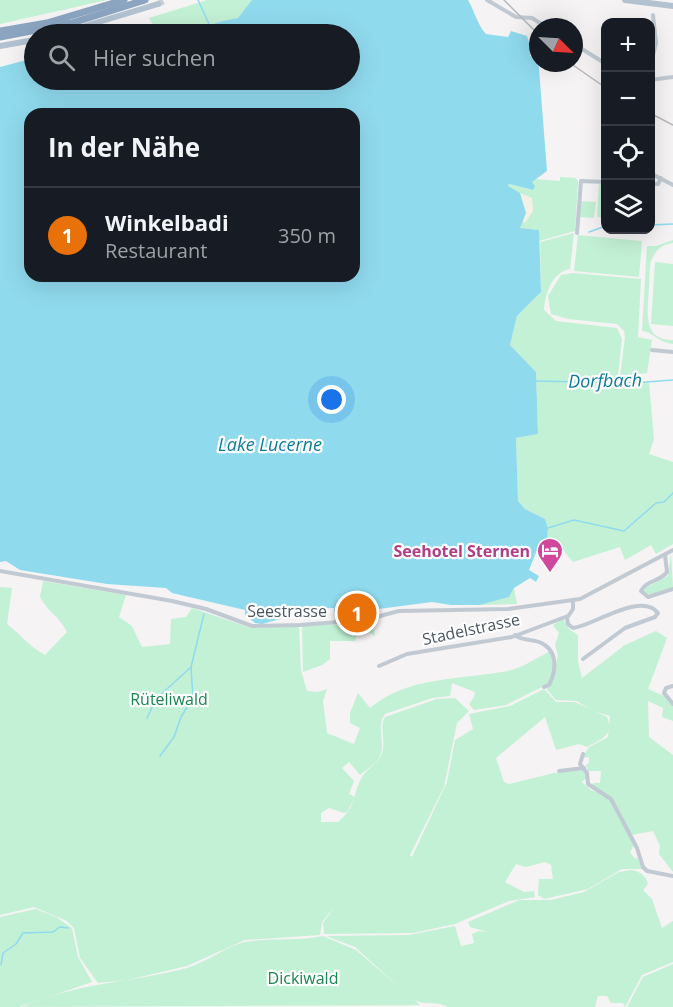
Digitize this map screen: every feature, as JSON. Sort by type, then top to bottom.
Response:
[{"type":"highway","points":[[41,24],[124,0]]},
{"type":"highway","points":[[67,24],[145,0]]},
{"type":"highway","points":[[0,31],[24,27]]},
{"type":"highway","points":[[0,37],[24,32]]},
{"type":"main road","points":[[625,0],[673,6]]},
{"type":"main road","points":[[93,24],[158,4]]},
{"type":"main road","points":[[0,46],[24,42]]},
{"type":"street","points":[[487,0],[516,17],[532,18]]},
{"type":"street","points":[[583,50],[601,61]]},
{"type":"street","points":[[655,79],[673,77]]},
{"type":"street","points":[[655,175],[673,184]]},
{"type":"street","points":[[655,184],[658,184],[661,178]]},
{"type":"street","points":[[577,233],[581,181],[601,182]]},
{"type":"street","points":[[652,350],[673,352]]},
{"type":"street","points":[[583,659],[625,628],[656,617],[658,613],[650,608],[630,608],[573,628],[568,624],[573,609],[573,600],[586,597],[673,550]]},
{"type":"street","points":[[665,555],[668,566],[665,576],[644,586],[641,591],[648,597],[673,589]]},
{"type":"street","name":"Seestrasse","points":[[0,571],[172,601],[206,609],[252,626],[347,622],[399,610],[507,609],[573,600]]},
{"type":"street","name":"Stadelstrasse","points":[[379,666],[407,654],[515,635],[569,616]]},
{"type":"street","points":[[515,635],[519,639],[540,642],[551,651],[555,669],[549,685],[544,687]]},
{"type":"street","points":[[673,686],[666,688],[664,693],[673,704]]},
{"type":"street","points":[[583,754],[580,764],[585,768],[590,787],[605,794],[614,804],[644,867],[647,871],[673,876]]},
{"type":"street","points":[[559,771],[585,768]]},
{"type":"green space","points":[[0,0],[107,0],[0,24]]},
{"type":"green space","points":[[207,0],[329,0],[325,24],[152,24],[149,18]]},
{"type":"green space","points":[[560,177],[576,178],[578,182],[575,231],[539,241],[539,230],[520,228],[521,220],[508,184],[532,190],[531,182],[535,179],[560,181]]},
{"type":"green space","points":[[599,184],[601,184],[601,218],[597,217]]},
{"type":"green space","points":[[581,201],[596,202],[594,218],[579,217]]},
{"type":"green space","points":[[574,233],[570,269],[558,274],[554,279],[546,297],[544,310],[556,321],[617,328],[622,339],[617,384],[649,383],[654,439],[649,454],[673,462],[673,544],[656,554],[651,545],[625,560],[620,547],[573,562],[563,550],[547,542],[548,528],[545,519],[525,509],[518,501],[516,438],[538,434],[536,372],[510,345],[517,316],[541,292],[540,242]]},
{"type":"green space","points":[[578,235],[642,241],[639,277],[574,271]]},
{"type":"green space","points":[[673,240],[673,243],[660,248],[652,259],[648,313],[651,329],[663,339],[673,340],[673,344],[642,331],[647,246],[656,246]]},
{"type":"green space","points":[[655,262],[673,264],[673,326],[651,324]]},
{"type":"green space","points":[[573,273],[641,279],[638,337],[652,340],[647,373],[620,376],[625,337],[624,331],[617,324],[568,319],[551,314],[548,296],[561,275]]},
{"type":"green space","points":[[671,554],[673,587],[648,595],[644,592],[645,588],[668,576]]},
{"type":"green space","name":"Rüteliwald","points":[[43,581],[126,595],[119,617],[132,626],[142,647],[170,644],[171,619],[186,617],[192,608],[251,628],[299,626],[301,670],[307,691],[318,692],[327,689],[323,701],[327,733],[354,744],[360,728],[350,723],[350,713],[358,693],[370,708],[401,690],[435,681],[513,670],[550,651],[554,670],[548,684],[506,705],[474,710],[469,704],[475,692],[452,683],[450,696],[432,698],[385,714],[381,724],[382,747],[379,758],[360,775],[349,762],[342,768],[354,781],[349,794],[355,797],[360,780],[381,756],[383,748],[383,721],[385,717],[437,699],[455,698],[469,711],[457,723],[444,787],[410,855],[412,857],[447,782],[455,740],[473,729],[469,714],[510,706],[544,689],[556,702],[575,702],[607,717],[608,733],[587,747],[579,744],[556,750],[545,717],[496,758],[504,782],[509,784],[554,773],[584,770],[586,778],[582,782],[591,790],[605,795],[613,804],[634,845],[630,852],[635,859],[637,857],[643,869],[622,869],[588,889],[544,899],[538,895],[539,879],[553,879],[551,865],[545,862],[526,867],[516,864],[505,882],[524,892],[534,891],[535,897],[509,901],[455,924],[413,933],[324,934],[323,923],[335,906],[322,922],[320,935],[245,940],[187,966],[127,980],[98,983],[80,958],[74,928],[67,921],[34,907],[0,915],[0,587],[12,588],[7,624],[45,655],[67,632],[40,597]],"holes":[[[354,799],[345,816],[338,822],[321,822],[321,813],[329,808],[347,812]]]},
{"type":"green space","points":[[514,588],[517,604],[480,605],[509,597]]},
{"type":"green space","points":[[369,601],[371,614],[343,620],[344,612],[353,605]]},
{"type":"green space","points":[[373,619],[375,637],[371,633],[358,632],[355,641],[330,641],[330,659],[322,665],[303,672],[302,626],[348,624]]},
{"type":"green space","points":[[563,619],[570,630],[578,635],[578,661],[582,678],[625,645],[656,631],[667,638],[648,689],[664,696],[673,706],[673,721],[662,717],[663,708],[648,701],[649,737],[673,755],[673,872],[659,854],[660,846],[653,831],[632,835],[610,796],[592,787],[593,783],[600,783],[601,771],[588,771],[586,765],[589,763],[589,757],[582,758],[589,747],[608,737],[610,716],[593,711],[577,701],[556,700],[545,687],[550,685],[558,656],[555,645],[559,633],[553,625]]},
{"type":"green space","points":[[631,870],[639,872],[646,878],[648,884],[643,890],[652,899],[662,928],[673,921],[673,962],[642,975],[625,1007],[623,1003],[611,1003],[607,996],[598,996],[595,1007],[448,1007],[420,1002],[411,998],[355,947],[326,936],[409,935],[455,926],[461,946],[474,943],[472,934],[479,931],[488,932],[470,927],[468,922],[519,900],[551,900],[584,892],[619,872]]},
{"type":"green space","points":[[36,909],[56,917],[72,928],[78,957],[92,982],[19,1007],[0,1007],[0,917]]},
{"type":"green space","name":"Dickiwald","points":[[323,936],[356,950],[420,1005],[22,1007],[83,988],[187,968],[245,942]]},
{"type":"green space","points":[[673,964],[673,1007],[627,1007],[643,977]]},
{"type":"sand","points":[[520,193],[532,198],[533,211],[525,223],[521,220],[525,215]]},
{"type":"water","name":"Lake Lucerne","points":[[252,0],[468,0],[486,34],[508,37],[511,31],[527,36],[529,72],[539,72],[547,171],[532,182],[535,186],[533,190],[509,184],[508,186],[520,193],[526,213],[520,228],[539,230],[541,292],[517,316],[510,345],[536,372],[538,434],[516,438],[518,501],[525,509],[545,519],[548,528],[547,542],[541,540],[529,570],[539,576],[536,582],[530,578],[514,588],[509,597],[480,605],[451,605],[432,602],[371,610],[369,601],[335,618],[334,608],[295,609],[280,619],[262,624],[255,623],[245,615],[245,610],[172,593],[166,588],[107,584],[20,570],[6,561],[0,562],[0,67],[24,61],[24,90],[360,90],[360,24],[215,24],[238,18]]},
{"type":"waterway","points":[[198,0],[209,24]]},
{"type":"waterway","points":[[655,225],[673,224]]},
{"type":"waterway","points":[[589,232],[601,228]]},
{"type":"waterway","name":"Dorfbach","points":[[536,381],[633,383],[673,380]]},
{"type":"waterway","points":[[548,528],[574,520],[624,531],[656,503],[664,502],[673,493]]},
{"type":"waterway","points":[[160,756],[174,737],[181,717],[193,698],[191,667],[204,614]]},
{"type":"waterway","points":[[147,718],[156,699],[191,667]]},
{"type":"waterway","points":[[1,965],[3,953],[16,944],[23,933],[53,932],[60,927],[68,928]]},
{"type":"tunnel","points":[[158,4],[166,0]]},
{"type":"railway","points":[[504,0],[529,25]]},
{"type":"railway","points":[[583,72],[601,85]]},
{"type":"railway","points":[[655,116],[673,125]]},
{"type":"place","name":"Seehotel Sternen","points":[[550,574]]},
{"type":"place","name":"Winkelbadi","points":[[357,613]]}]
